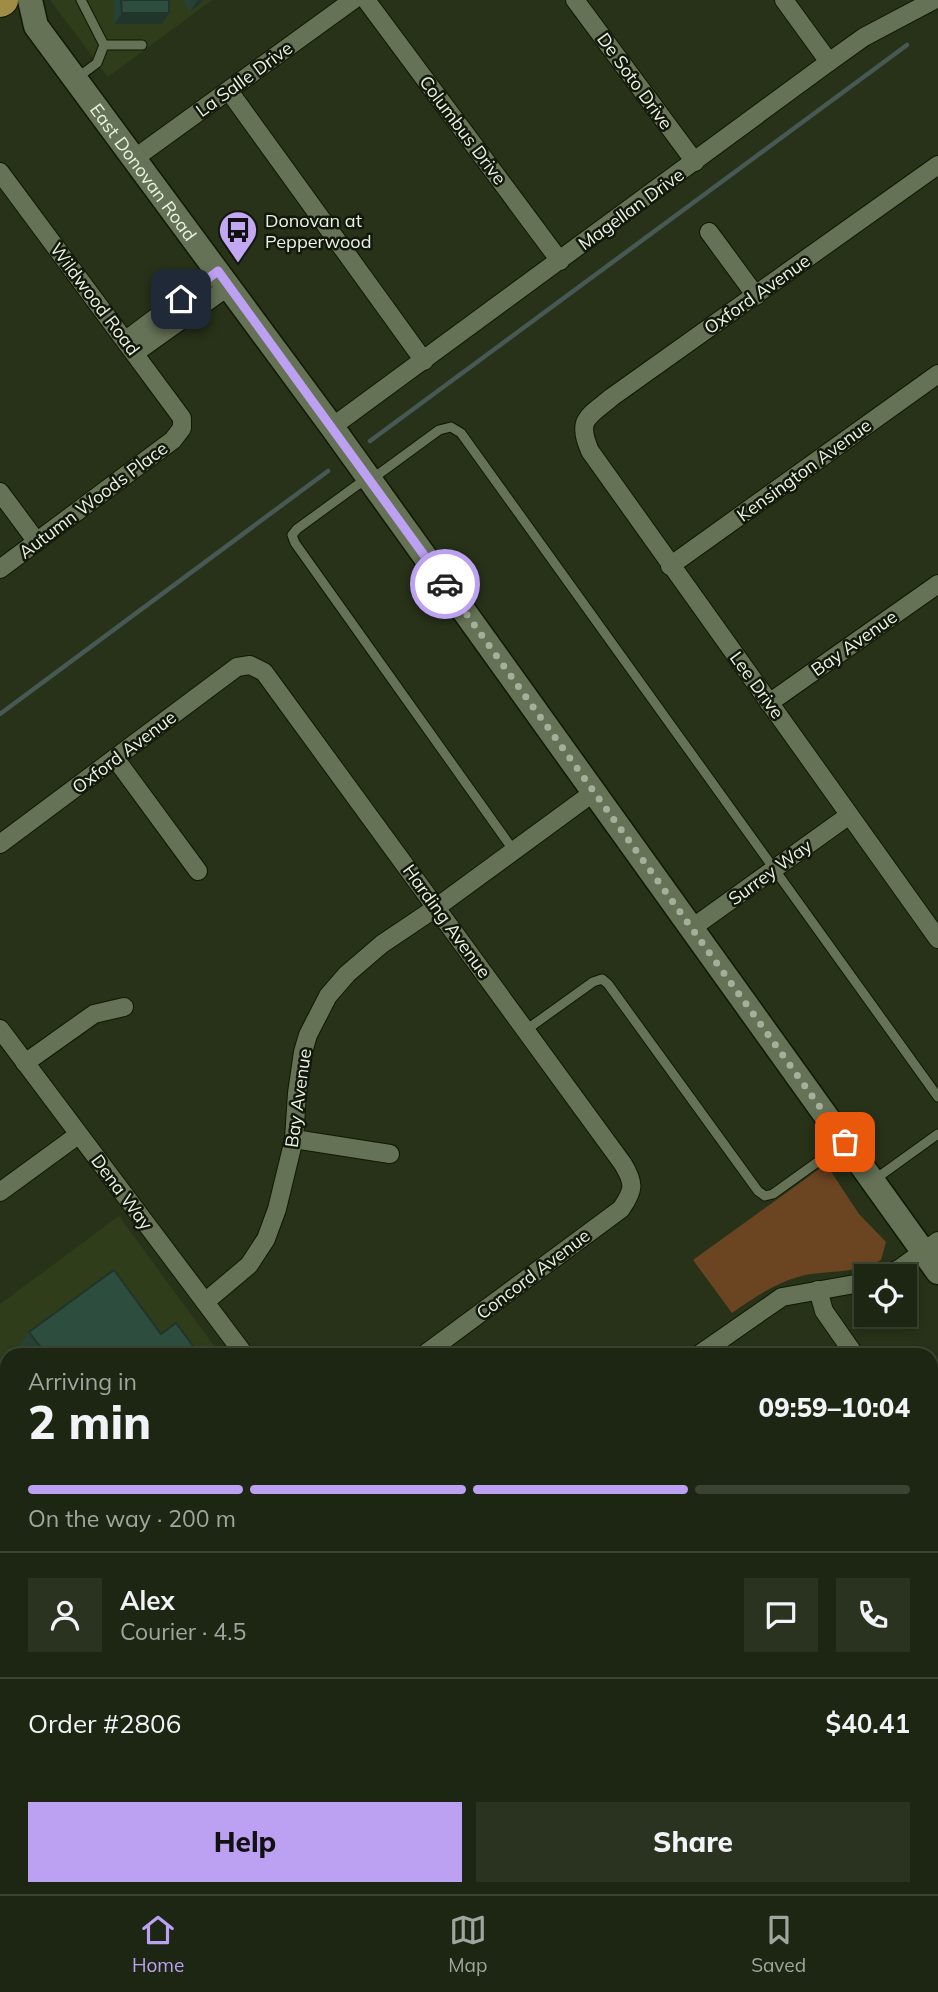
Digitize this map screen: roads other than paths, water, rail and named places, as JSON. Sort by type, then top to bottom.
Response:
[{"type":"street","name":"East Donovan Road","points":[[1,0],[13,13],[36,26]]},
{"type":"street","name":"East Donovan Road","points":[[30,0],[36,26],[370,478],[873,1181],[931,1246],[938,1272]]},
{"type":"street","name":"La Salle Drive","points":[[135,158],[353,0]]},
{"type":"street","name":"Columbus Drive","points":[[366,0],[559,261]]},
{"type":"street","name":"De Soto Drive","points":[[575,0],[695,162]]},
{"type":"street","points":[[784,0],[829,62]]},
{"type":"street","name":"Magellan Drive","points":[[332,427],[864,37],[934,0]]},
{"type":"street","points":[[229,91],[424,360]]},
{"type":"street","name":"Oxford Avenue","points":[[583,428],[587,417],[612,397],[938,165]]},
{"type":"street","name":"Wildwood Road","points":[[0,172],[182,418],[182,428]]},
{"type":"street","points":[[709,232],[756,296]]},
{"type":"street","points":[[130,346],[223,279]]},
{"type":"street","name":"Kensington Avenue","points":[[670,566],[938,374]]},
{"type":"street","name":"Autumn Woods Place","points":[[0,569],[173,440],[182,428]]},
{"type":"street","name":"Lee Drive","points":[[583,428],[583,436],[590,452],[938,939]]},
{"type":"street","points":[[0,492],[37,542]]},
{"type":"street","name":"Bay Avenue","points":[[769,703],[938,584]]},
{"type":"street","name":"Oxford Avenue","points":[[0,844],[237,667],[250,665]]},
{"type":"street","name":"Harding Avenue","points":[[250,665],[264,672],[437,907],[623,1164],[633,1187]]},
{"type":"street","points":[[115,758],[198,872]]},
{"type":"street","name":"Bay Avenue","points":[[205,1303],[249,1265],[266,1238],[277,1209],[294,1139],[303,1052],[308,1035],[328,996],[347,974],[382,944],[594,792]]},
{"type":"street","name":"Surrey Way","points":[[692,928],[848,816]]},
{"type":"street","points":[[25,1063],[94,1014],[124,1007]]},
{"type":"street","name":"Dena Way","points":[[0,1029],[239,1348]]},
{"type":"street","points":[[0,1192],[78,1135]]},
{"type":"street","points":[[294,1139],[390,1154]]},
{"type":"street","name":"Concord Avenue","points":[[433,1348],[621,1209],[633,1187]]},
{"type":"street","points":[[906,1264],[931,1246]]},
{"type":"street","points":[[709,1348],[782,1297],[854,1284]]},
{"type":"street","points":[[818,1290],[824,1311],[850,1348]]},
{"type":"lane","points":[[75,79],[97,63],[104,45],[81,0]]},
{"type":"lane","points":[[104,45],[142,44]]},
{"type":"lane","points":[[514,851],[295,543],[292,535],[439,430],[451,427],[461,433],[938,1097]]},
{"type":"lane","points":[[526,1030],[593,982],[602,979],[758,1191],[765,1196],[773,1194],[845,1142]]},
{"type":"lane","points":[[873,1181],[938,1134]]},
{"type":"waterway","points":[[370,441],[907,45]]},
{"type":"waterway","points":[[0,714],[328,471]]},
{"type":"place","name":"Donovan at Pepperwood","points":[[238,264]]}]
